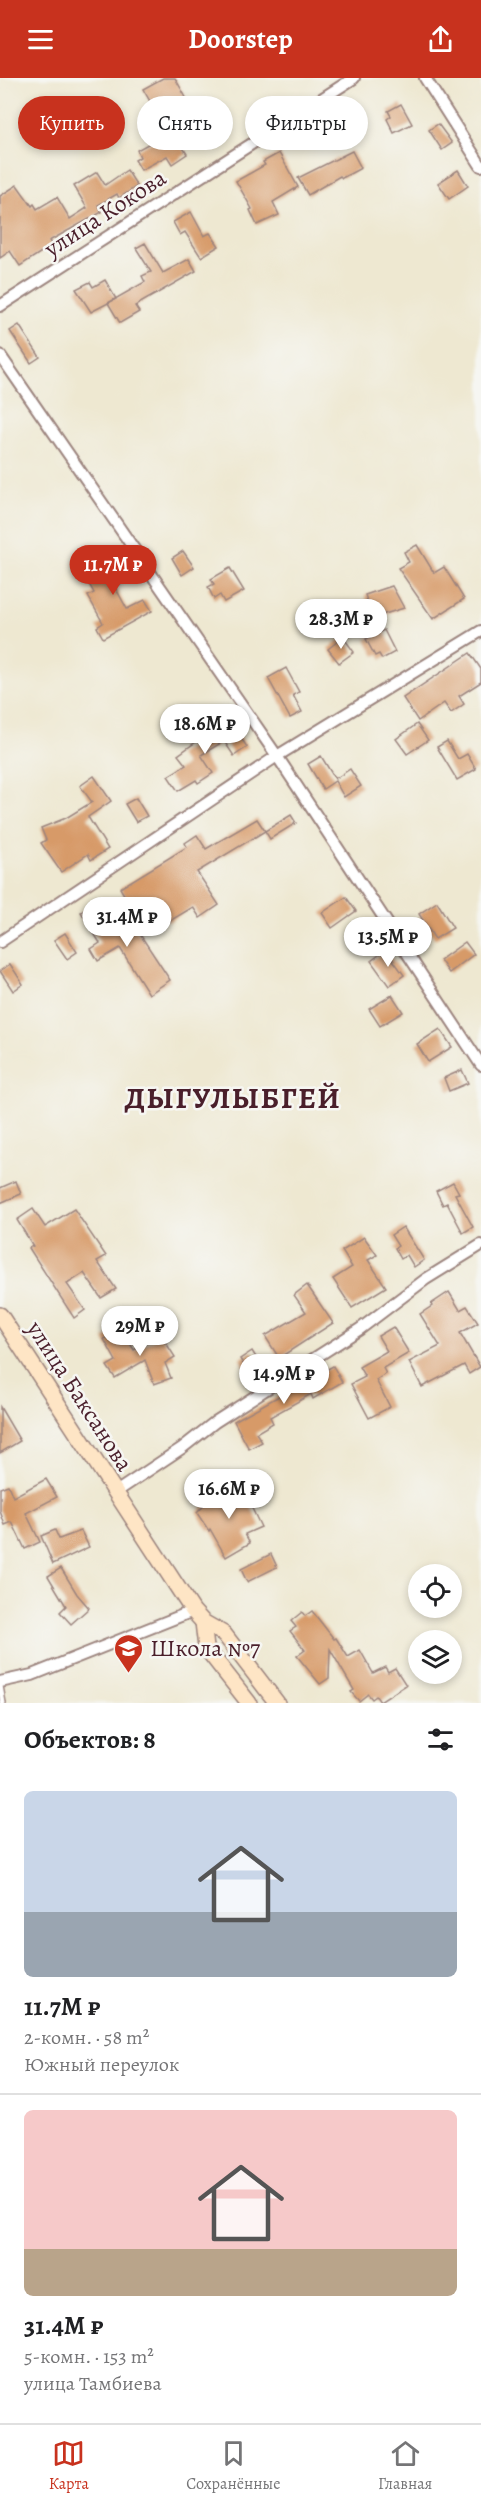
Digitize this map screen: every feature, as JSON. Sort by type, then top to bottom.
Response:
[{"type":"main road","name":"улица Баксанова","points":[[0,1315],[198,1617],[206,1648],[249,1703]]},
{"type":"main road","name":"улица Баксанова","points":[[198,1617],[224,1634],[278,1703]]},
{"type":"street","name":"улица Кокова","points":[[0,306],[354,78]]},
{"type":"street","points":[[424,78],[481,166]]},
{"type":"street","points":[[0,355],[277,756],[481,1065]]},
{"type":"street","points":[[0,942],[277,756],[481,631]]},
{"type":"street","points":[[116,1492],[182,1448],[214,1422],[360,1329],[426,1279],[481,1245]]},
{"type":"street","points":[[0,1684],[198,1617]]},
{"type":"lane","points":[[0,1684],[3,1703]]},
{"type":"building","points":[[163,78],[175,78],[185,96],[147,96],[143,89]]},
{"type":"building","points":[[401,104],[412,124],[394,133],[387,119],[391,116],[388,111]]},
{"type":"building","points":[[438,124],[452,143],[442,150],[429,130]]},
{"type":"building","points":[[137,150],[184,150],[187,154],[172,164],[167,156],[141,170],[135,160],[140,157]]},
{"type":"building","points":[[352,151],[361,168],[342,178],[340,176],[308,195],[298,178]]},
{"type":"building","points":[[279,153],[298,187],[273,202],[279,215],[257,225],[250,210],[252,209],[236,181],[265,165],[263,162]]},
{"type":"building","points":[[127,170],[137,186],[119,198],[117,194],[98,205],[102,212],[49,241],[52,245],[20,266],[10,251],[0,258],[0,196],[17,185],[32,206],[34,204],[37,209],[57,197],[70,219],[87,208],[74,186],[97,172],[105,185]]},
{"type":"building","points":[[458,170],[468,186],[449,199],[438,183]]},
{"type":"building","points":[[191,212],[204,236],[210,233],[219,246],[201,257],[185,232],[180,235],[173,222]]},
{"type":"building","points":[[145,243],[163,273],[189,259],[196,271],[135,306],[139,312],[120,323],[108,303],[145,282],[142,276],[151,272],[136,248]]},
{"type":"building","points":[[105,280],[116,299],[91,312],[76,289],[90,282],[93,287]]},
{"type":"building","points":[[19,325],[40,357],[31,363],[10,331]]},
{"type":"building","points":[[417,545],[434,573],[444,567],[464,599],[433,619],[398,568],[409,562],[404,552]]},
{"type":"building","points":[[183,551],[194,567],[182,575],[172,558]]},
{"type":"building","points":[[121,553],[133,576],[115,587],[127,609],[145,600],[152,611],[103,638],[97,627],[103,623],[88,596],[94,593],[83,573]]},
{"type":"building","points":[[230,568],[244,591],[224,602],[220,595],[214,599],[208,587],[214,584],[211,579]]},
{"type":"building","points":[[392,586],[404,608],[378,616],[374,604],[369,606],[365,595]]},
{"type":"building","points":[[384,630],[395,652],[382,659],[379,654],[375,656],[366,639]]},
{"type":"building","points":[[343,637],[354,652],[339,663],[328,649]]},
{"type":"building","points":[[470,653],[481,669],[481,682],[459,696],[464,704],[451,713],[444,703],[418,721],[403,698]]},
{"type":"building","points":[[286,668],[299,692],[293,695],[302,712],[290,718],[268,678]]},
{"type":"building","points":[[228,719],[247,747],[234,756],[224,741],[201,755],[213,773],[198,783],[196,780],[178,791],[168,776],[186,765],[178,755]]},
{"type":"building","points":[[417,724],[428,740],[407,754],[396,739]]},
{"type":"building","points":[[447,741],[458,759],[467,754],[476,769],[457,780],[437,747]]},
{"type":"building","points":[[321,756],[335,779],[350,769],[361,786],[344,797],[335,781],[323,789],[308,764]]},
{"type":"building","points":[[94,776],[111,801],[88,817],[108,849],[91,860],[88,854],[61,872],[41,843],[46,840],[41,828],[66,818],[92,802],[80,786]]},
{"type":"building","points":[[136,798],[147,816],[136,822],[125,804]]},
{"type":"building","points":[[291,815],[296,823],[270,839],[265,831]]},
{"type":"building","points":[[257,819],[265,831],[197,872],[219,905],[200,918],[193,907],[168,922],[155,901],[135,913],[120,888],[187,847],[185,843],[197,835],[206,849]]},
{"type":"building","points":[[346,897],[356,911],[332,928],[322,913]]},
{"type":"building","points":[[437,902],[453,928],[435,939],[419,914]]},
{"type":"building","points":[[90,907],[100,925],[124,910],[170,980],[149,994],[120,948],[98,961],[91,949],[100,943],[81,912]]},
{"type":"building","points":[[65,933],[77,952],[67,959],[54,940]]},
{"type":"building","points":[[465,942],[474,954],[449,973],[440,960]]},
{"type":"building","points":[[386,950],[404,975],[389,986],[371,961]]},
{"type":"building","points":[[10,964],[23,984],[13,991],[0,971]]},
{"type":"building","points":[[392,995],[403,1012],[380,1026],[369,1009]]},
{"type":"building","points":[[440,1029],[452,1047],[428,1062],[417,1044]]},
{"type":"building","points":[[462,1070],[468,1083],[449,1091],[444,1078]]},
{"type":"building","points":[[16,1181],[21,1194],[0,1203],[0,1188]]},
{"type":"building","points":[[453,1182],[459,1193],[455,1194],[473,1227],[463,1233],[447,1203],[443,1205],[436,1191]]},
{"type":"building","points":[[33,1209],[45,1227],[74,1209],[106,1256],[97,1261],[116,1289],[101,1298],[84,1273],[67,1284],[85,1310],[74,1318],[29,1248],[33,1246],[17,1220]]},
{"type":"building","points":[[403,1227],[424,1260],[414,1267],[407,1255],[401,1259],[395,1248],[398,1246],[391,1235]]},
{"type":"building","points":[[364,1237],[377,1255],[368,1260],[386,1287],[352,1308],[333,1279],[352,1267],[342,1251]]},
{"type":"building","points":[[307,1285],[333,1323],[279,1358],[265,1336],[306,1312],[294,1295]]},
{"type":"building","points":[[449,1292],[460,1310],[467,1306],[478,1323],[460,1333],[480,1367],[469,1374],[464,1365],[422,1387],[409,1362],[440,1346],[420,1314]]},
{"type":"building","points":[[393,1327],[409,1353],[383,1368],[386,1374],[376,1380],[390,1407],[369,1418],[351,1384],[365,1377],[359,1367],[387,1351],[378,1336]]},
{"type":"building","points":[[115,1332],[118,1338],[124,1334],[134,1350],[161,1335],[175,1357],[165,1363],[171,1378],[154,1384],[145,1360],[115,1378],[107,1366],[116,1361],[104,1339]]},
{"type":"building","points":[[252,1351],[264,1370],[252,1378],[240,1359]]},
{"type":"building","points":[[333,1366],[342,1382],[313,1399],[311,1394],[270,1417],[273,1423],[256,1433],[262,1442],[249,1449],[234,1421]]},
{"type":"building","points":[[0,1407],[20,1441],[0,1453]]},
{"type":"building","points":[[46,1479],[57,1497],[26,1513],[40,1542],[25,1549],[12,1522],[5,1525],[0,1511],[0,1488],[8,1485],[13,1497]]},
{"type":"building","points":[[225,1483],[239,1502],[247,1498],[261,1527],[245,1534],[250,1543],[226,1557],[210,1529],[209,1531],[197,1513]]},
{"type":"building","points":[[55,1530],[59,1539],[81,1531],[89,1547],[53,1564],[41,1536]]},
{"type":"building","points":[[271,1554],[277,1567],[247,1582],[241,1569]]},
{"type":"building","points":[[61,1568],[77,1594],[89,1608],[71,1624],[60,1612],[66,1606],[48,1576]]},
{"type":"building","points":[[312,1611],[334,1639],[336,1638],[348,1657],[360,1650],[373,1673],[385,1667],[388,1672],[395,1668],[406,1685],[380,1702],[376,1696],[372,1699],[368,1694],[359,1701],[351,1692],[354,1690],[330,1649],[329,1678],[320,1684],[297,1656],[305,1650],[290,1631],[296,1627],[291,1621],[302,1612],[305,1616]]},
{"type":"place","name":"Школа №7","points":[[129,1674]]},
{"type":"district","name":"ДЫГУЛЫБГЕЙ","points":[[233,1098]]}]
